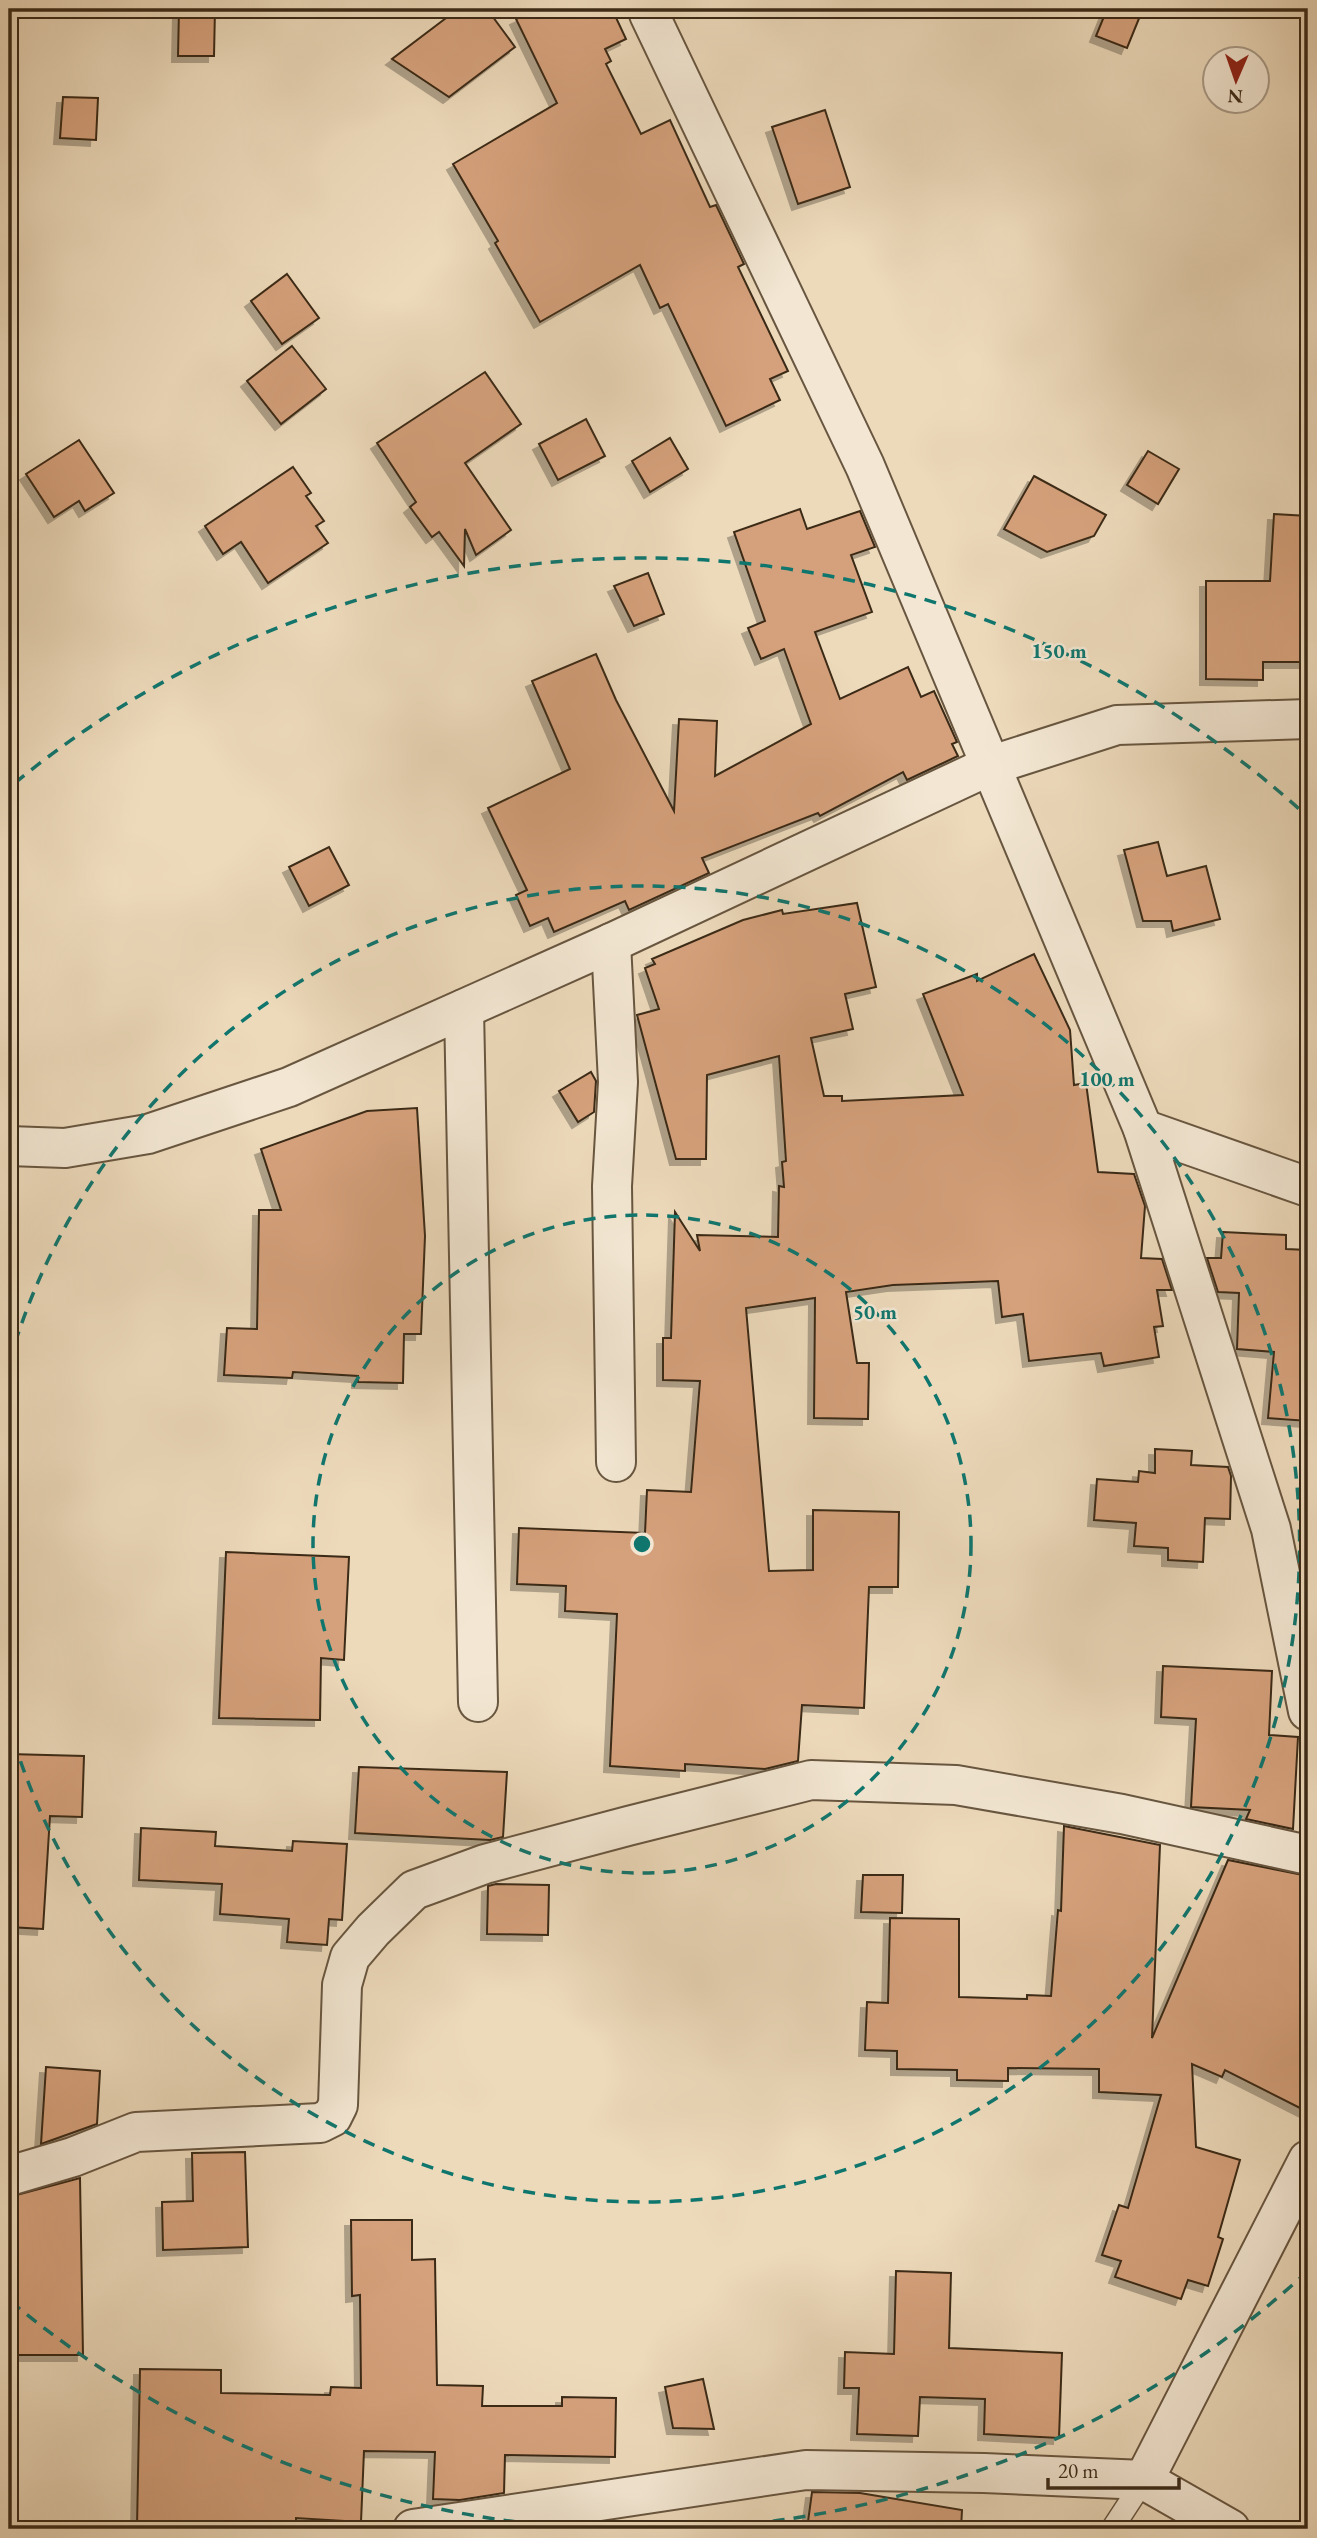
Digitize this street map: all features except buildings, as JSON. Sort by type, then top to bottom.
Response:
[{"type":"street","points":[[649,14],[865,466],[1143,1129],[1271,1529],[1308,1711]]},
{"type":"street","points":[[9,1146],[65,1148],[148,1134],[289,1087],[611,943],[989,766],[1117,725],[1308,719]]},
{"type":"street","points":[[611,943],[618,1082],[612,1186],[616,1462]]},
{"type":"street","points":[[464,1009],[478,1702]]},
{"type":"street","points":[[1143,1129],[1308,1187]]},
{"type":"street","points":[[9,2176],[74,2157],[136,2132],[320,2123],[332,2117],[338,2105],[342,1985],[350,1957],[414,1890],[485,1864],[811,1780],[956,1785],[1122,1814],[1308,1856]]},
{"type":"street","points":[[1144,2480],[1308,2160]]},
{"type":"street","points":[[413,2529],[806,2470],[984,2473],[1144,2480],[1230,2529]]},
{"type":"lane","points":[[1112,2529],[1144,2480]]}]
